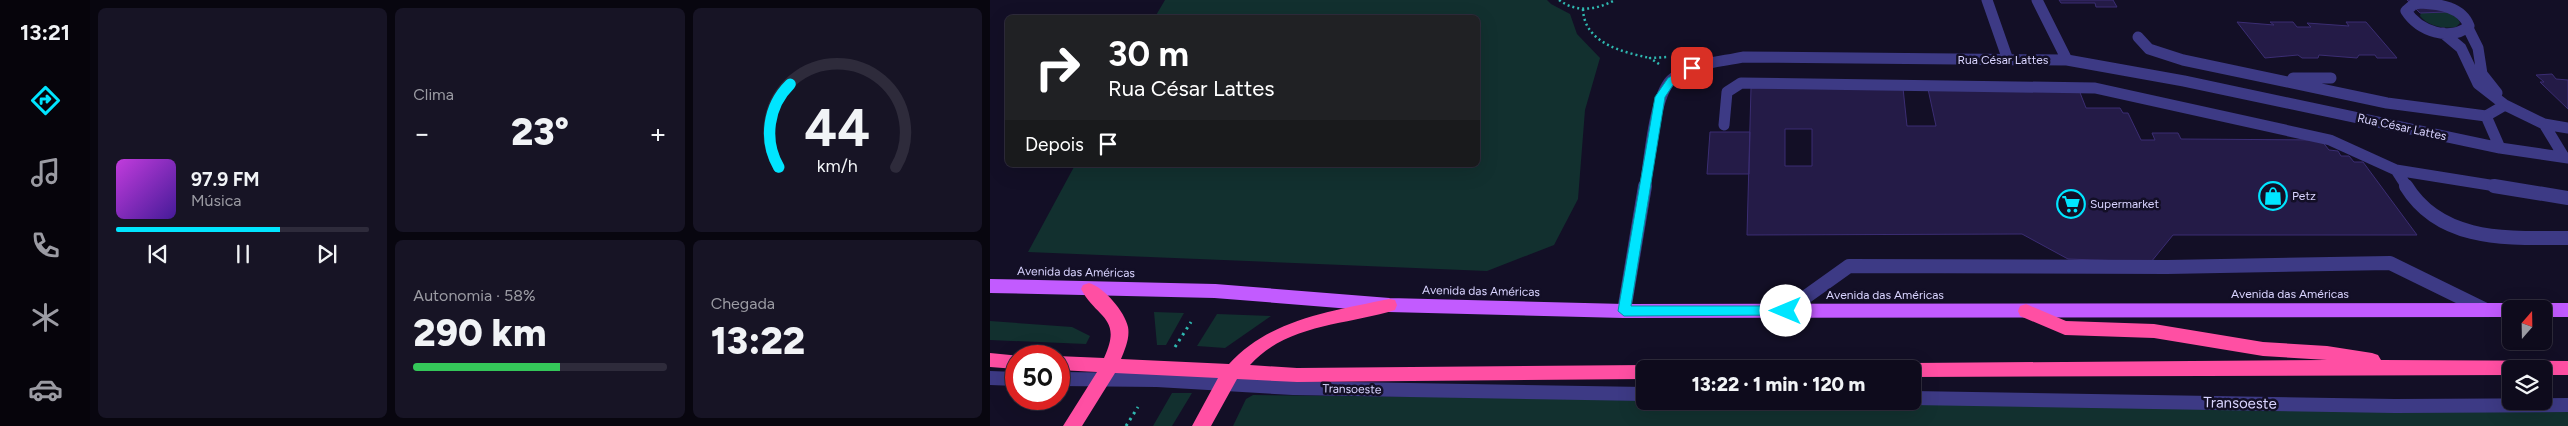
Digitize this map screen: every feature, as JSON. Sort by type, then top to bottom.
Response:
[{"type":"highway","points":[[1072,426],[1105,372],[1118,346],[1120,327],[1112,314],[1089,289]]},
{"type":"highway","points":[[1201,426],[1229,378],[1259,348],[1284,332],[1298,326],[1389,305]]},
{"type":"highway","points":[[2026,311],[2065,328],[2154,331],[2263,349],[2327,353],[2418,367]]},
{"type":"highway","points":[[990,360],[1005,361]]},
{"type":"highway","points":[[1070,365],[1105,372],[1229,378],[1297,375],[1636,372]]},
{"type":"highway","points":[[1921,370],[2568,368]]},
{"type":"main road","name":"Avenida das Américas","points":[[990,286],[1215,291],[1389,305],[1624,311],[2502,310]]},
{"type":"main road","points":[[2552,310],[2568,310]]},
{"type":"street","points":[[1987,0],[2008,60]]},
{"type":"street","points":[[2037,0],[2066,60]]},
{"type":"street","points":[[2506,105],[2482,74],[2478,48],[2468,28],[2468,22],[2464,17],[2450,8],[2430,3],[2414,4],[2409,7],[2406,11],[2413,21],[2442,32],[2461,45],[2475,82],[2487,93],[2506,105],[2544,124],[2568,128]]},
{"type":"street","points":[[2442,32],[2460,32],[2468,28]]},
{"type":"street","points":[[2138,38],[2149,49],[2163,55],[2270,79],[2350,92],[2387,103],[2486,116],[2506,105]]},
{"type":"street","name":"Rua César Lattes","points":[[1624,311],[1660,97],[1671,80],[1692,68],[1742,58],[2066,60],[2184,81],[2500,148],[2566,157]]},
{"type":"street","points":[[2270,79],[2331,78]]},
{"type":"street","points":[[1724,125],[1727,92],[1741,83],[2095,88],[2330,140],[2396,170],[2568,198]]},
{"type":"street","points":[[2486,116],[2500,148]]},
{"type":"street","points":[[2544,124],[2566,157]]},
{"type":"street","points":[[2396,170],[2425,211],[2445,222],[2491,237],[2568,238]]},
{"type":"street","points":[[1786,311],[1849,266],[2167,267],[2390,263],[2486,310]]},
{"type":"street","points":[[1070,377],[1105,372]]},
{"type":"street","points":[[990,378],[1005,379]]},
{"type":"street","name":"Transoeste","points":[[1229,378],[1293,388],[1636,394]]},
{"type":"street","name":"Transoeste","points":[[1921,398],[2395,406],[2568,405]]},
{"type":"path","points":[[1559,0],[1583,9],[1594,9],[1615,0]]},
{"type":"path","points":[[1583,9],[1582,16],[1598,39],[1626,54],[1650,58]]},
{"type":"path","points":[[1172,352],[1191,322]]},
{"type":"path","points":[[1126,426],[1138,407]]},
{"type":"green space","points":[[1165,0],[1547,0],[1570,14],[1577,34],[1600,58],[1585,110],[1578,199],[1554,245],[1487,271],[1028,252],[1074,167],[1480,167],[1480,15],[1156,15]]},
{"type":"green space","points":[[2422,10],[2449,13],[2457,18],[2460,23],[2456,27],[2436,26],[2420,16]]},
{"type":"green space","points":[[1154,312],[1184,313],[1166,345],[1157,345]]},
{"type":"green space","points":[[1217,314],[1271,316],[1225,348],[1197,346]]},
{"type":"green space","points":[[990,321],[1072,327],[1090,336],[1086,344],[990,340]]},
{"type":"green space","points":[[1172,393],[1192,393],[1172,426],[1153,426]]},
{"type":"green space","points":[[1253,395],[1636,399],[1636,410],[1921,410],[1921,403],[2502,407],[2502,410],[2552,410],[2552,408],[2568,408],[2568,426],[1233,426],[1246,399]]},
{"type":"building","points":[[2059,0],[2113,0],[2117,7],[2096,7],[2095,3],[2061,3]]},
{"type":"building","points":[[2407,0],[2434,0],[2447,12],[2420,13]]},
{"type":"building","points":[[2237,22],[2274,25],[2270,22],[2293,22],[2297,27],[2311,27],[2307,23],[2349,26],[2346,22],[2366,22],[2397,58],[2377,58],[2375,55],[2359,55],[2357,58],[2319,55],[2318,58],[2302,58],[2298,55],[2265,58]]},
{"type":"building","points":[[2552,74],[2556,79],[2568,80],[2568,109],[2540,82],[2544,82],[2536,75]]},
{"type":"building","name":"Supermarket","points":[[1751,88],[1903,88],[1907,126],[1936,126],[1928,89],[2079,90],[2086,108],[2120,108],[2123,113],[2128,113],[2141,140],[2155,140],[2152,133],[2178,133],[2181,139],[2321,140],[2329,150],[2338,151],[2341,156],[2349,156],[2354,162],[2363,162],[2417,235],[2173,235],[2151,262],[2068,259],[2022,234],[1747,235]],"holes":[[[1785,129],[1812,129],[1812,166],[1785,166]]]},
{"type":"building","points":[[1710,132],[1750,132],[1749,174],[1707,174]]},
{"type":"place","name":"Petz","points":[[2273,196]]},
{"type":"place","name":"Supermarket","points":[[2071,204]]},
{"type":"route","points":[[1692,68],[1671,80],[1660,97],[1624,311],[1786,311]]}]
